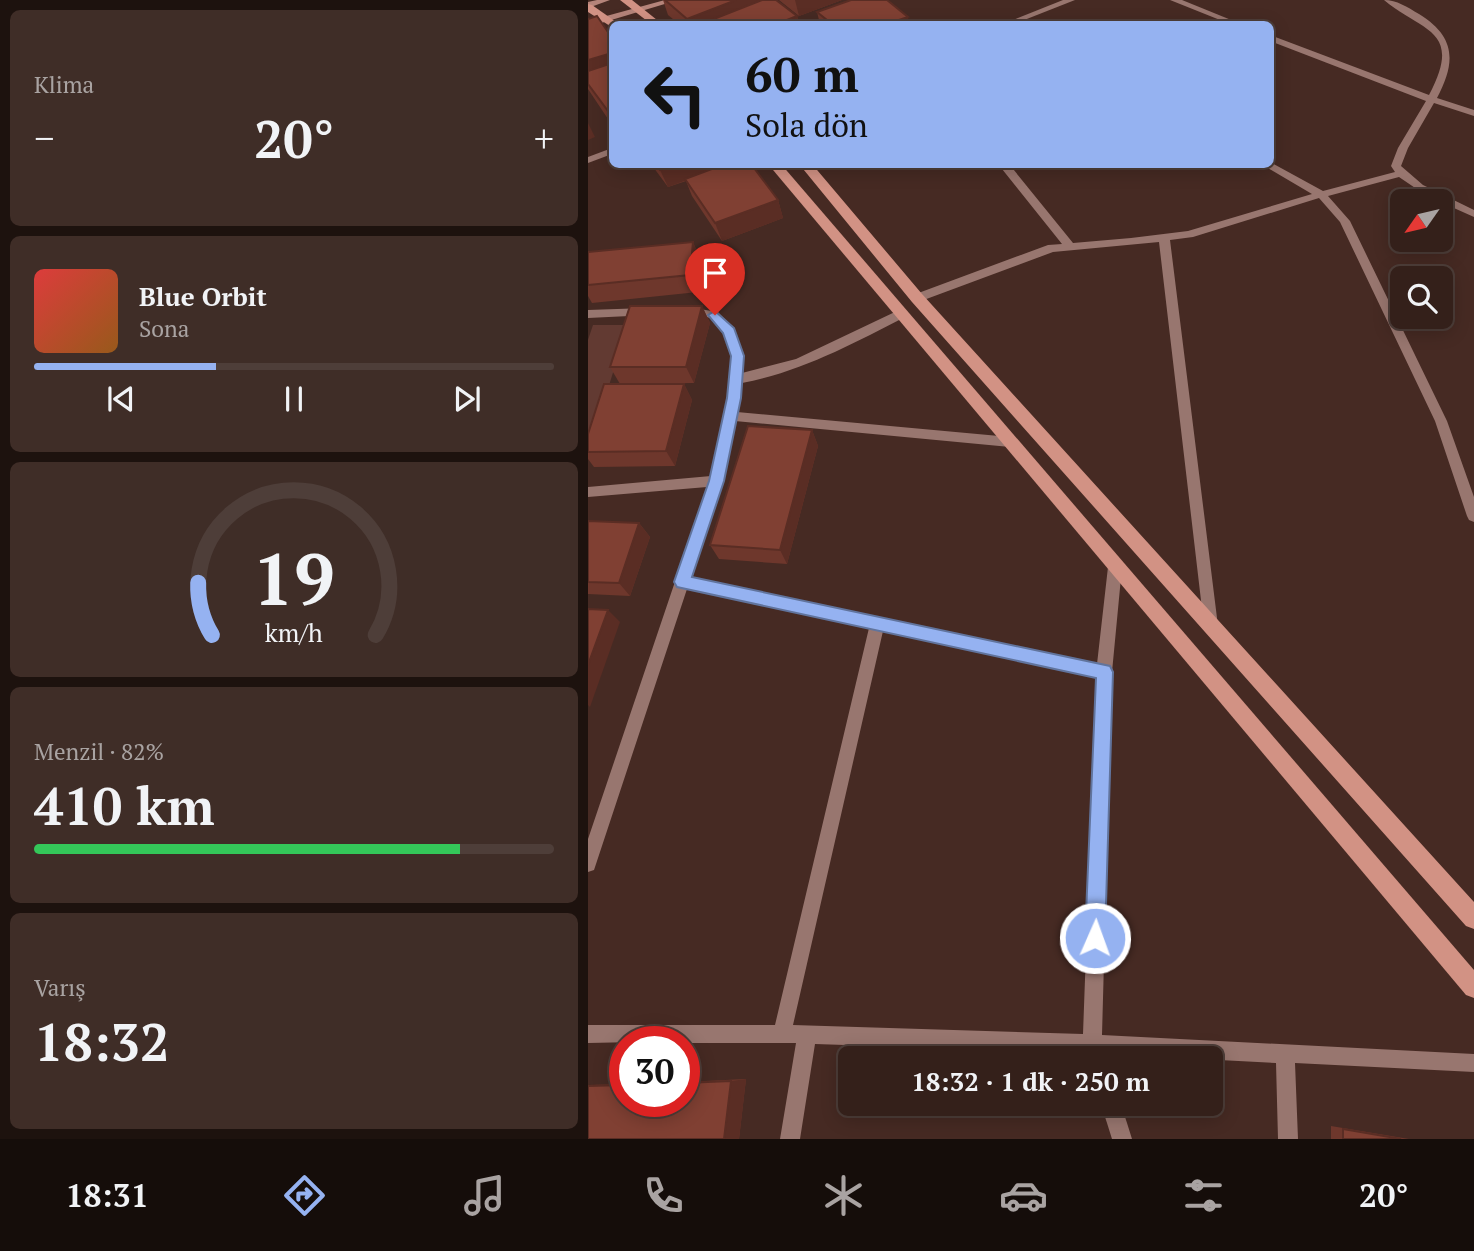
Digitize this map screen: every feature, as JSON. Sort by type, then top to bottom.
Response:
[{"type":"main road","points":[[588,6],[606,0]]},
{"type":"main road","points":[[625,0],[653,21]]},
{"type":"main road","points":[[613,21],[639,9],[674,0]]},
{"type":"main road","points":[[588,6],[610,21]]},
{"type":"main road","points":[[588,24],[609,22]]},
{"type":"main road","points":[[778,168],[1474,988]]},
{"type":"main road","points":[[808,168],[917,298],[1474,918]]},
{"type":"street","points":[[1016,21],[1071,0]]},
{"type":"street","points":[[1174,0],[1229,21]]},
{"type":"street","points":[[1388,0],[1438,33],[1447,46],[1446,62],[1433,100],[1402,148],[1396,166],[1399,174],[1474,214]]},
{"type":"street","points":[[1028,17],[1035,21]]},
{"type":"street","points":[[1274,39],[1433,100],[1474,113]]},
{"type":"street","points":[[588,160],[609,152]]},
{"type":"street","points":[[1006,168],[1069,245]]},
{"type":"street","points":[[1273,168],[1321,194],[1345,221],[1441,421],[1474,516]]},
{"type":"street","points":[[917,298],[1052,248],[1164,239],[1189,234],[1321,194],[1399,174]]},
{"type":"street","points":[[1164,239],[1211,626]]},
{"type":"street","points":[[588,314],[672,312],[715,315],[729,331],[738,356],[730,416],[716,481],[588,864]]},
{"type":"street","points":[[736,379],[788,369],[901,314]]},
{"type":"street","points":[[730,416],[1010,442]]},
{"type":"street","points":[[588,492],[716,481]]},
{"type":"street","points":[[1094,1046],[1104,672],[1115,567]]},
{"type":"street","points":[[682,582],[1104,672]]},
{"type":"street","points":[[782,1034],[878,624]]},
{"type":"street","points":[[588,1034],[807,1034],[1010,1046]]},
{"type":"street","points":[[790,1139],[807,1034]]},
{"type":"street","points":[[1223,1052],[1474,1063]]},
{"type":"street","points":[[1285,1053],[1288,1139]]},
{"type":"street","points":[[1115,1116],[1122,1139]]},
{"type":"shaded area","points":[[593,325],[628,325],[588,452],[588,340]]},
{"type":"building","points":[[665,0],[736,0],[687,19]]},
{"type":"building","points":[[762,0],[776,0],[797,16],[784,21],[709,21]]},
{"type":"building","points":[[851,0],[887,0],[908,17],[896,21],[828,21],[817,12]]},
{"type":"building","points":[[597,16],[609,34],[609,54],[588,60],[588,19]]},
{"type":"building","points":[[609,64],[609,111],[588,84],[588,71]]},
{"type":"building","points":[[714,168],[754,168],[778,200],[715,223],[685,179]]},
{"type":"building","points":[[693,242],[690,275],[588,285],[588,252]]},
{"type":"building","points":[[630,306],[702,306],[686,367],[610,367]]},
{"type":"building","points":[[604,384],[684,384],[666,451],[588,452],[588,434]]},
{"type":"building","points":[[748,426],[812,430],[780,550],[710,545]]},
{"type":"building","points":[[588,521],[639,523],[619,583],[588,582]]},
{"type":"building","points":[[588,609],[608,610],[588,665]]},
{"type":"building","points":[[731,1081],[724,1139],[588,1139],[588,1086],[609,1085],[609,1117],[700,1117],[700,1082]]},
{"type":"building","points":[[1343,1129],[1401,1139],[1343,1139]]},
{"type":"route","points":[[715,315],[729,331],[738,356],[734,398],[716,481],[682,582],[1104,672],[1095,938]]}]
